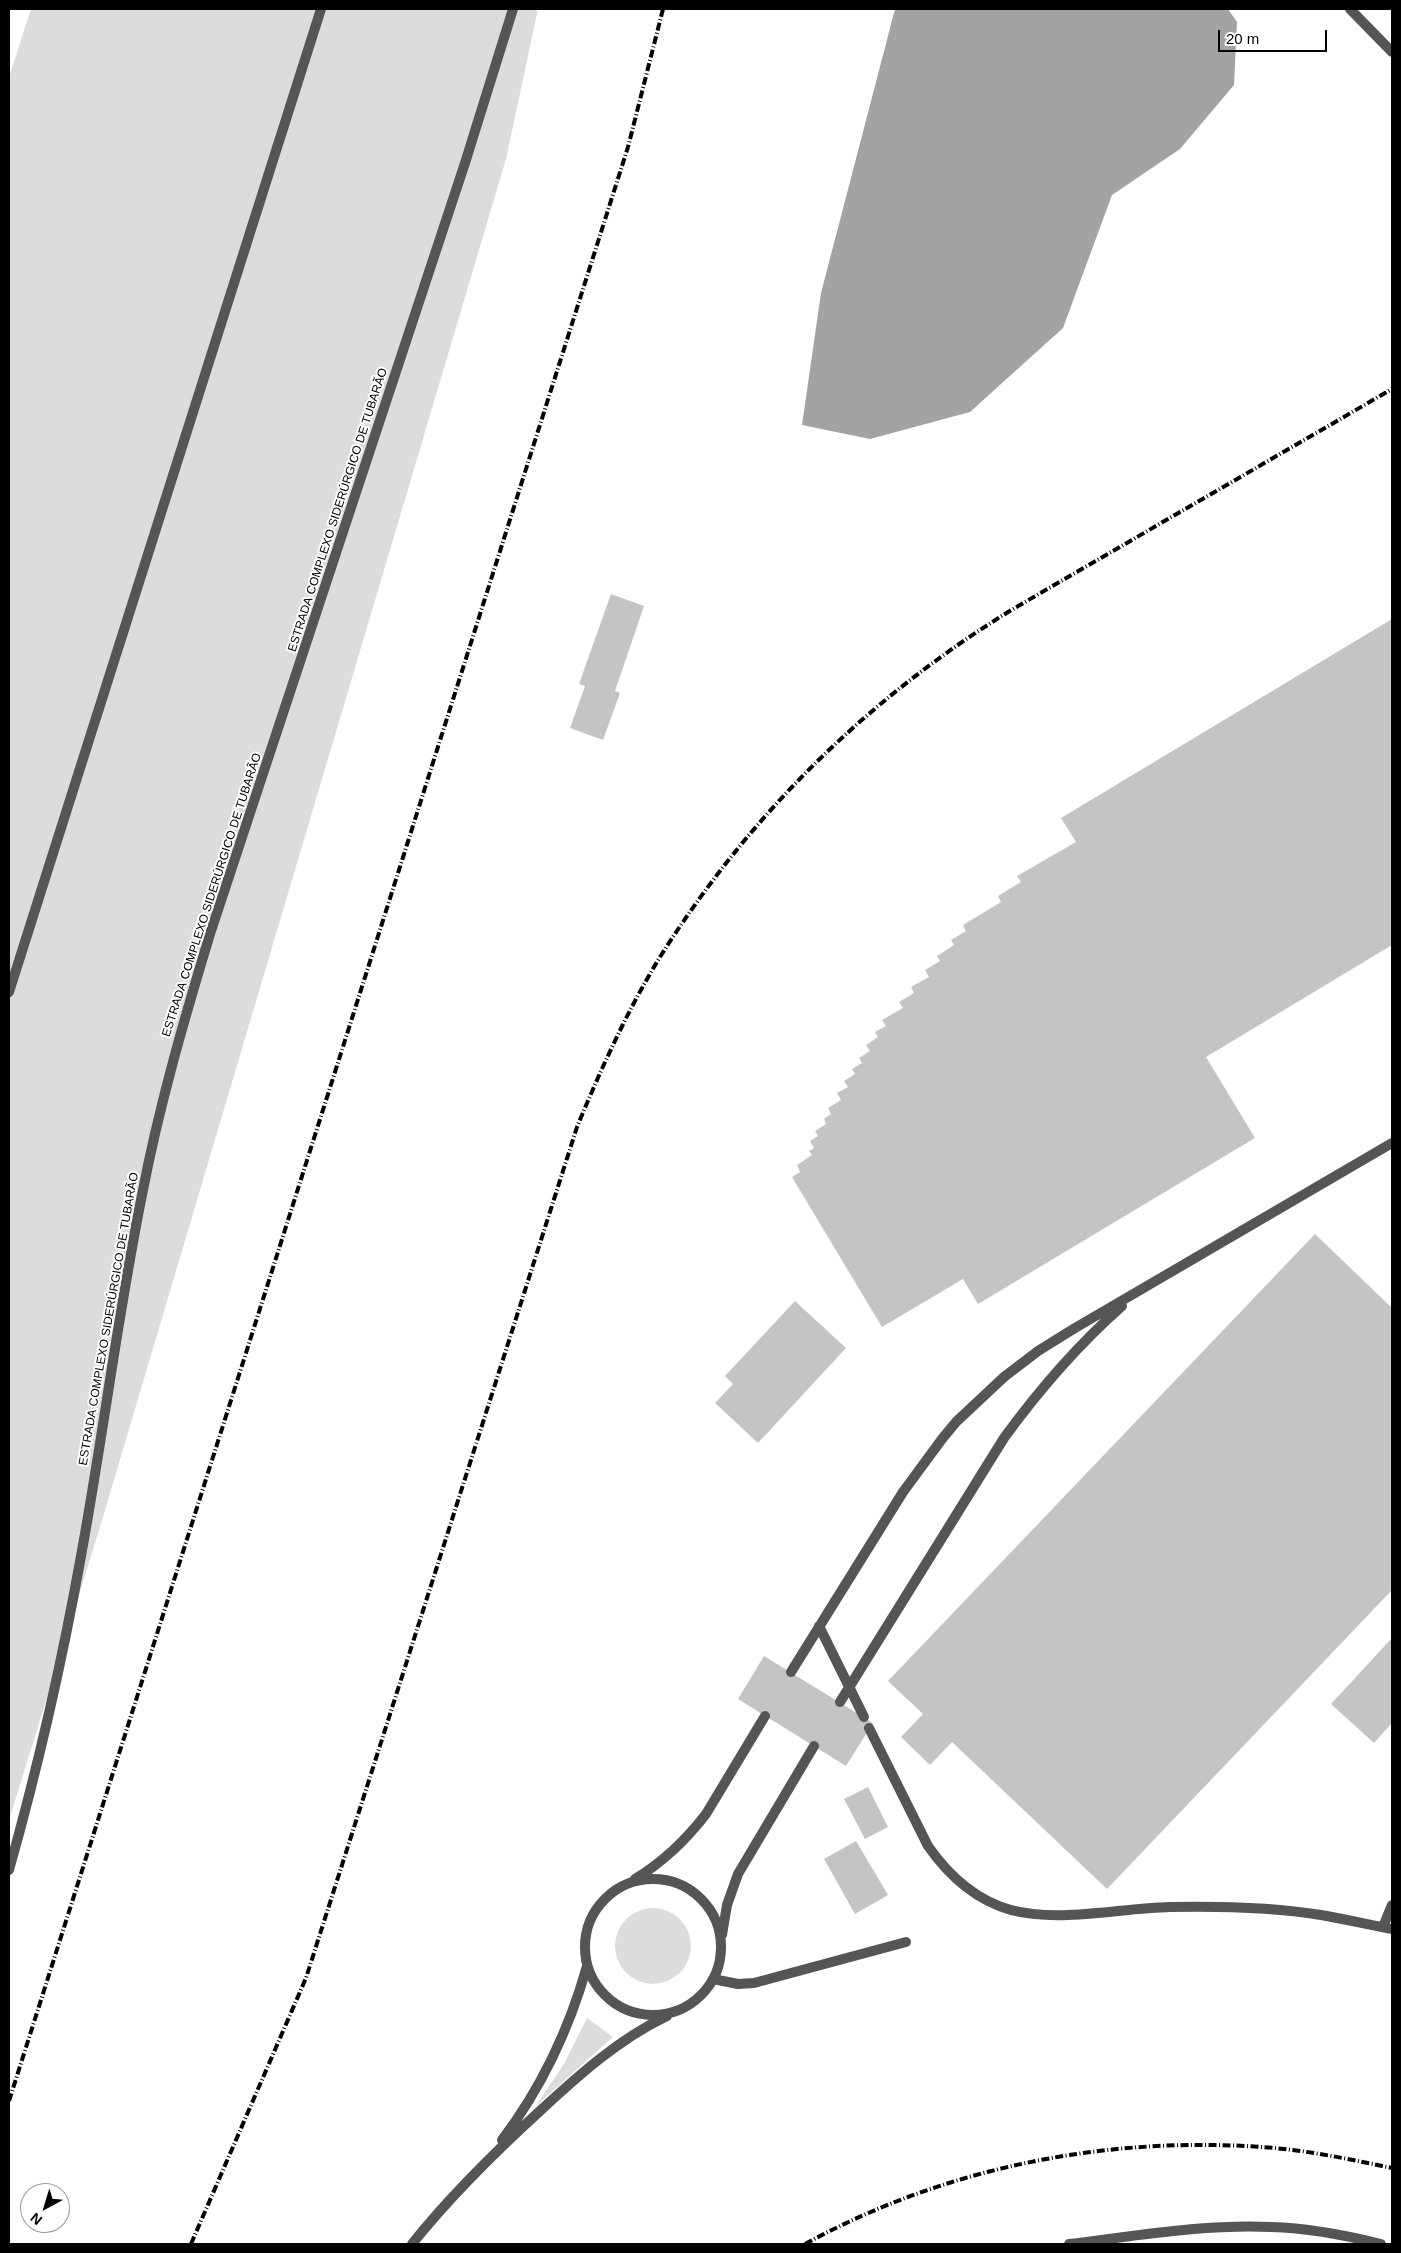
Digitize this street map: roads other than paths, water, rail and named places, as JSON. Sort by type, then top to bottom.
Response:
[{"type":"lane","points":[[9,992],[321,9]]},
{"type":"lane","name":"ESTRADA COMPLEXO SIDERÚRGICO DE TUBARÃO","points":[[9,1870],[42,1742],[69,1620],[129,1257],[172,1062],[210,934],[465,163],[513,9]]},
{"type":"lane","points":[[1350,9],[1392,52]]},
{"type":"lane","points":[[791,1672],[915,1474],[956,1422],[1004,1378],[1038,1351],[1392,1143]]},
{"type":"lane","points":[[840,1702],[1004,1438],[1034,1398],[1066,1362],[1136,1294]]},
{"type":"lane","points":[[820,1626],[864,1718]]},
{"type":"lane","points":[[685,2007],[660,2015],[646,2014],[621,2007],[600,1990],[587,1966],[584,1940],[592,1915],[609,1894],[632,1881],[673,1852],[696,1827],[706,1814],[765,1716]]},
{"type":"lane","points":[[869,1728],[928,1846],[937,1859],[946,1870],[969,1890],[996,1904],[1025,1912],[1055,1914],[1167,1907],[1260,1909],[1322,1915],[1388,1928],[1392,1905]]},
{"type":"lane","points":[[487,2159],[598,2060],[641,2031],[697,1999],[713,1978],[721,1953],[726,1913],[738,1874],[814,1746]]},
{"type":"lane","points":[[632,1881],[658,1878],[672,1881],[695,1894],[713,1914],[721,1940],[721,1953]]},
{"type":"lane","points":[[713,1978],[732,1983],[754,1984],[906,1942]]},
{"type":"lane","points":[[412,2244],[487,2159],[520,2115],[548,2069],[570,2018],[587,1966]]},
{"type":"lane","points":[[1069,2244],[1199,2228],[1236,2226],[1308,2230],[1381,2244]]},
{"type":"railway","points":[[9,2101],[628,147],[663,9]]},
{"type":"railway","points":[[191,2244],[306,1978],[577,1127],[615,1040],[636,998],[660,957],[695,905],[773,807],[816,762],[910,680],[960,643],[1013,609],[1392,389]]},
{"type":"railway","points":[[805,2244],[858,2218],[913,2195],[969,2177],[1026,2163],[1085,2153],[1143,2147],[1203,2145],[1262,2147],[1344,2158],[1392,2168]]}]
